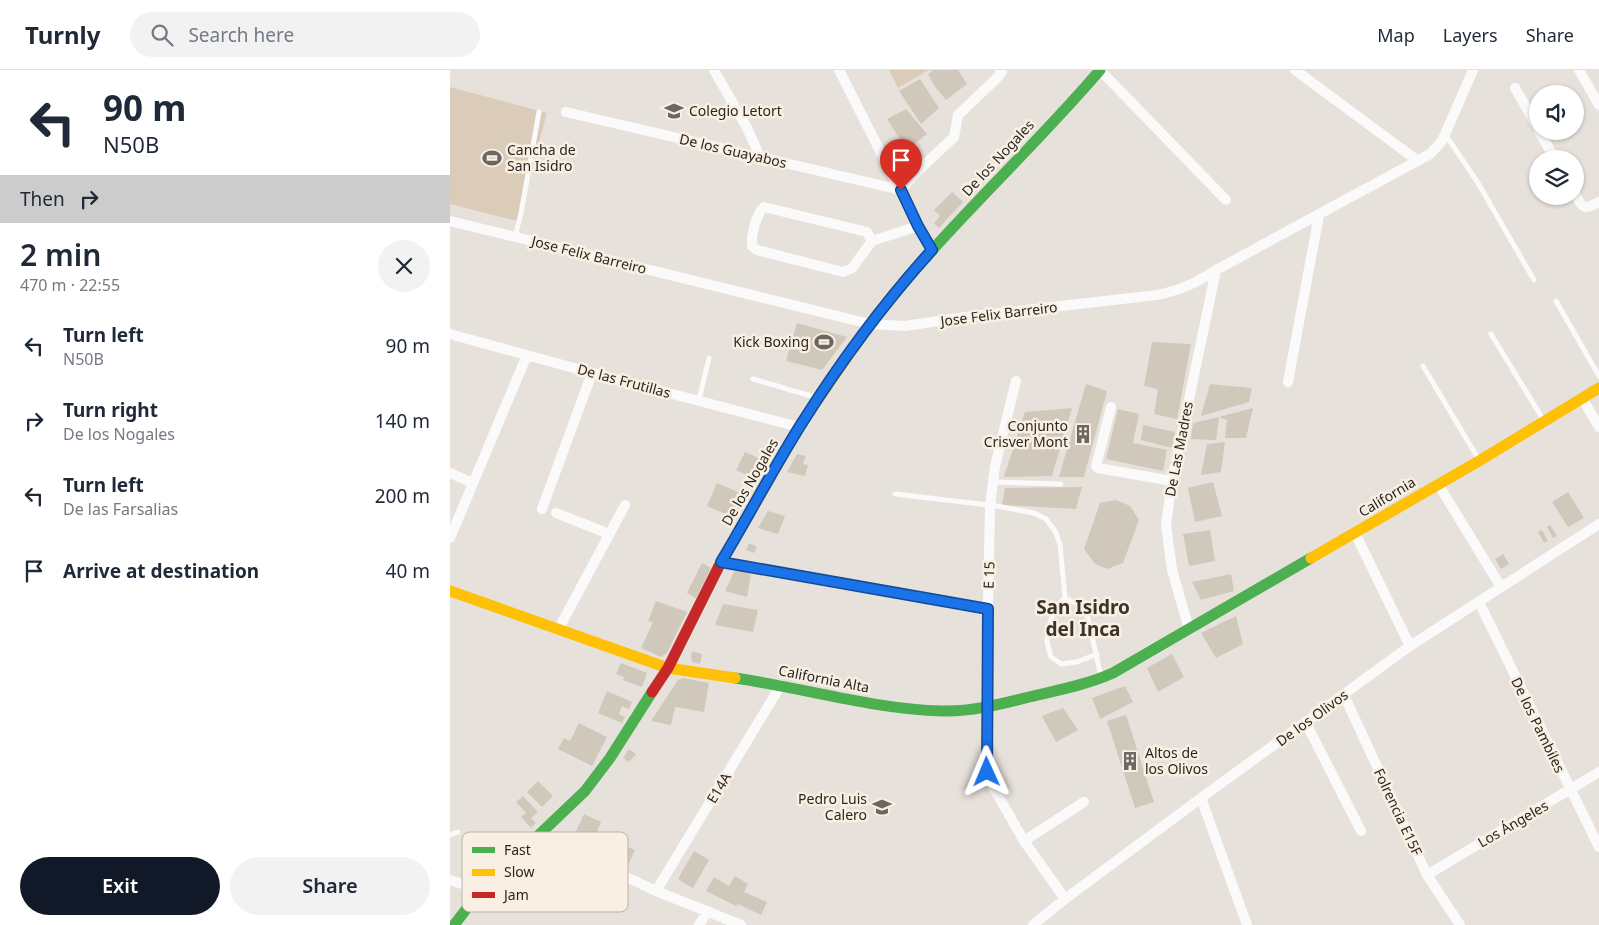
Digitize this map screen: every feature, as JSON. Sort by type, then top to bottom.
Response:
[{"type":"street","points":[[714,70],[743,121],[760,157]]},
{"type":"street","points":[[839,70],[932,250]]},
{"type":"street","points":[[1100,70],[1226,200]]},
{"type":"street","name":"De los Nogales","points":[[543,832],[586,791],[610,758],[668,668],[721,562],[800,427],[870,324],[932,250],[1100,70]]},
{"type":"street","points":[[1295,70],[1418,161]]},
{"type":"street","name":"Jose Felix Barreiro","points":[[450,222],[870,324],[905,326],[965,317],[1157,295],[1185,288],[1437,149],[1473,70]]},
{"type":"street","points":[[1579,70],[1599,105]]},
{"type":"street","points":[[901,190],[954,137],[958,115],[997,73]]},
{"type":"street","points":[[1515,88],[1529,112]]},
{"type":"street","name":"De los Guayabos","points":[[566,112],[901,190]]},
{"type":"street","points":[[1581,205],[1584,208],[1599,202]]},
{"type":"street","points":[[872,241],[867,232],[764,207],[760,211],[752,246],[757,250],[843,272],[852,268],[872,241],[918,226]]},
{"type":"street","points":[[1288,382],[1319,215]]},
{"type":"street","name":"De Las Madres","points":[[1189,629],[1172,570],[1167,534],[1167,517],[1172,481],[1216,270]]},
{"type":"street","name":"De las Frutillas","points":[[450,334],[592,374],[800,427]]},
{"type":"street","points":[[450,538],[527,355]]},
{"type":"street","points":[[542,509],[592,374]]},
{"type":"street","name":"E 15","points":[[1016,381],[995,466],[990,506],[986,707],[987,772],[989,779],[1024,841],[1065,899]]},
{"type":"street","name":"California","points":[[1189,629],[1479,461],[1599,388]]},
{"type":"street","points":[[1582,398],[1599,427]]},
{"type":"street","points":[[1111,407],[1096,466],[1098,468],[1172,481]]},
{"type":"street","points":[[450,473],[473,483]]},
{"type":"street","points":[[1438,484],[1501,587]]},
{"type":"street","points":[[558,630],[625,505]]},
{"type":"street","points":[[556,513],[609,534]]},
{"type":"street","name":"De los Olivos","points":[[1033,925],[1201,798],[1410,646],[1599,524]]},
{"type":"street","points":[[1355,533],[1410,646]]},
{"type":"street","points":[[721,562],[988,609]]},
{"type":"street","name":"California Alta","points":[[450,591],[668,668],[781,685],[860,702],[915,710],[944,711],[986,707],[1051,693],[1102,679],[1189,629]]},
{"type":"street","name":"De los Pambiles","points":[[1479,602],[1599,847]]},
{"type":"street","name":"E14A","points":[[656,891],[781,685]]},
{"type":"street","name":"Folrencia E15F","points":[[1344,695],[1427,875],[1460,925]]},
{"type":"street","points":[[1306,723],[1361,831]]},
{"type":"street","name":"Los Ángeles","points":[[1427,875],[1599,772]]},
{"type":"street","points":[[1201,798],[1247,925]]},
{"type":"street","points":[[1024,841],[1084,802]]},
{"type":"street","points":[[628,878],[741,925]]},
{"type":"street","points":[[450,880],[462,884]]},
{"type":"street","name":"De los Nogales","points":[[454,925],[464,912]]},
{"type":"street","points":[[699,925],[708,912]]},
{"type":"lane","points":[[515,238],[539,112]]},
{"type":"lane","points":[[1445,134],[1478,184],[1534,280]]},
{"type":"lane","points":[[1556,301],[1599,376]]},
{"type":"lane","points":[[1491,334],[1544,422]]},
{"type":"lane","points":[[699,401],[709,358]]},
{"type":"lane","points":[[1424,366],[1479,461]]},
{"type":"lane","points":[[753,379],[818,398]]},
{"type":"lane","points":[[993,482],[1061,484]]},
{"type":"lane","points":[[895,494],[963,501],[1034,513],[1046,519],[1055,531],[1060,544],[1065,598]]},
{"type":"lane","points":[[1065,598],[1082,607],[1087,616],[1102,679]]},
{"type":"lane","points":[[1065,598],[1056,606],[1048,628],[1047,642],[1051,657],[1061,664],[1077,662],[1097,654]]},
{"type":"lane","points":[[450,835],[458,832]]},
{"type":"shaded area","points":[[889,70],[929,70],[898,88]]},
{"type":"shaded area","name":"Cancha de San Isidro","points":[[450,87],[547,113],[517,221],[450,204]]},
{"type":"building","points":[[934,70],[958,70],[967,84],[946,100],[935,87],[928,74]]},
{"type":"building","points":[[920,79],[939,108],[921,124],[899,91]]},
{"type":"building","points":[[906,109],[927,134],[907,150],[887,119]]},
{"type":"building","points":[[952,192],[963,202],[939,228],[934,223],[940,216],[934,210]]},
{"type":"building","points":[[797,323],[847,337],[822,370],[786,361]]},
{"type":"building","points":[[1152,342],[1191,344],[1177,419],[1154,414],[1158,389],[1144,386]]},
{"type":"building","name":"Conjunto Crisver Mont","points":[[1086,384],[1107,391],[1084,477],[1059,477]]},
{"type":"building","points":[[1210,384],[1252,388],[1249,402],[1201,416]]},
{"type":"building","points":[[1072,408],[1052,476],[1004,477],[1025,412]]},
{"type":"building","points":[[1253,408],[1246,438],[1225,438],[1227,420],[1219,417]]},
{"type":"building","name":"Conjunto Crisver Mont","points":[[1118,409],[1139,414],[1133,443],[1167,450],[1163,471],[1106,459]]},
{"type":"building","points":[[1219,417],[1216,440],[1191,439],[1193,423]]},
{"type":"building","points":[[1143,425],[1175,432],[1172,448],[1141,440]]},
{"type":"building","points":[[1225,442],[1221,472],[1201,475],[1207,444]]},
{"type":"building","points":[[745,452],[763,460],[755,479],[736,470]]},
{"type":"building","points":[[797,454],[806,456],[803,464],[808,465],[805,476],[787,472]]},
{"type":"building","points":[[1213,482],[1222,516],[1195,522],[1188,488]]},
{"type":"building","points":[[717,483],[738,492],[734,500],[742,503],[735,518],[707,506]]},
{"type":"building","points":[[1082,487],[1076,509],[1002,505],[1005,488]]},
{"type":"building","points":[[1568,492],[1584,518],[1568,527],[1552,502]]},
{"type":"building","points":[[1116,500],[1130,506],[1139,520],[1123,563],[1107,569],[1095,564],[1084,549],[1100,503]]},
{"type":"building","points":[[768,511],[785,516],[778,534],[758,528]]},
{"type":"building","points":[[1550,525],[1557,536],[1553,538],[1547,527]]},
{"type":"building","points":[[1210,530],[1215,561],[1189,566],[1183,534]]},
{"type":"building","points":[[1542,530],[1548,541],[1544,543],[1538,532]]},
{"type":"building","points":[[749,543],[757,547],[754,553],[746,550]]},
{"type":"building","points":[[1503,554],[1509,564],[1501,569],[1495,559]]},
{"type":"building","points":[[702,563],[711,568],[696,598],[687,593]]},
{"type":"building","points":[[738,570],[751,574],[747,597],[725,591],[734,572]]},
{"type":"building","points":[[1231,574],[1234,591],[1201,600],[1192,582]]},
{"type":"building","points":[[656,601],[687,612],[667,653],[661,657],[641,648],[653,622],[648,621]]},
{"type":"building","points":[[723,604],[758,610],[753,632],[715,625]]},
{"type":"building","points":[[1236,616],[1243,644],[1216,658],[1201,633]]},
{"type":"building","points":[[692,651],[702,654],[700,664],[692,662]]},
{"type":"building","points":[[1172,654],[1184,677],[1158,692],[1147,668]]},
{"type":"building","points":[[621,663],[647,673],[642,687],[623,680],[624,677],[616,674]]},
{"type":"building","points":[[683,678],[709,683],[704,712],[675,707],[671,725],[651,721],[678,680]]},
{"type":"building","points":[[1125,686],[1133,702],[1100,719],[1092,698]]},
{"type":"building","points":[[607,691],[632,702],[629,709],[622,706],[619,714],[625,717],[622,723],[598,713]]},
{"type":"building","points":[[1063,708],[1078,730],[1056,742],[1042,716]]},
{"type":"building","name":"Altos de los Olivos","points":[[1126,715],[1154,802],[1135,808],[1107,721]]},
{"type":"building","points":[[579,723],[607,737],[592,766],[558,749],[564,738],[570,741]]},
{"type":"building","points":[[629,749],[636,754],[629,762],[623,758]]},
{"type":"building","points":[[538,781],[553,796],[542,807],[527,792]]},
{"type":"building","points":[[523,796],[538,812],[531,818],[536,823],[531,828],[521,817],[526,813],[516,802]]},
{"type":"building","points":[[584,814],[601,822],[597,832],[576,832]]},
{"type":"building","points":[[628,847],[635,850],[628,863]]},
{"type":"building","points":[[694,851],[709,860],[693,888],[679,880],[679,877]]},
{"type":"building","points":[[735,876],[748,884],[744,892],[767,902],[761,915],[738,904],[736,906],[706,891],[714,877],[729,886]]},
{"type":"traffic: fast","points":[[854,347],[911,274],[942,239],[1100,70]]},
{"type":"traffic: fast","points":[[735,678],[864,702],[916,709],[953,711],[997,705],[1082,684],[1113,673],[1311,558]]},
{"type":"traffic: fast","points":[[542,832],[585,791],[610,758],[652,692]]},
{"type":"traffic: fast","points":[[454,925],[464,912]]},
{"type":"traffic: slow","points":[[719,566],[799,427],[854,347]]},
{"type":"traffic: slow","points":[[1311,558],[1479,461],[1599,388]]},
{"type":"traffic: slow","points":[[450,591],[668,668],[735,678]]},
{"type":"traffic: jam","points":[[652,692],[668,668],[719,566]]},
{"type":"place","name":"Colegio Letort","points":[[674,111]]},
{"type":"place","name":"Cancha de San Isidro","points":[[492,158]]},
{"type":"place","name":"Kick Boxing","points":[[824,342]]},
{"type":"place","name":"Conjunto Crisver Mont","points":[[1083,434]]},
{"type":"place","name":"Altos de los Olivos","points":[[1130,761]]},
{"type":"place","name":"Pedro Luis Calero","points":[[882,807]]},
{"type":"district","name":"San Isidro del Inca","points":[[1083,618]]},
{"type":"route","points":[[901,190],[932,250],[870,324],[818,398],[721,562],[988,609],[987,772]]}]
